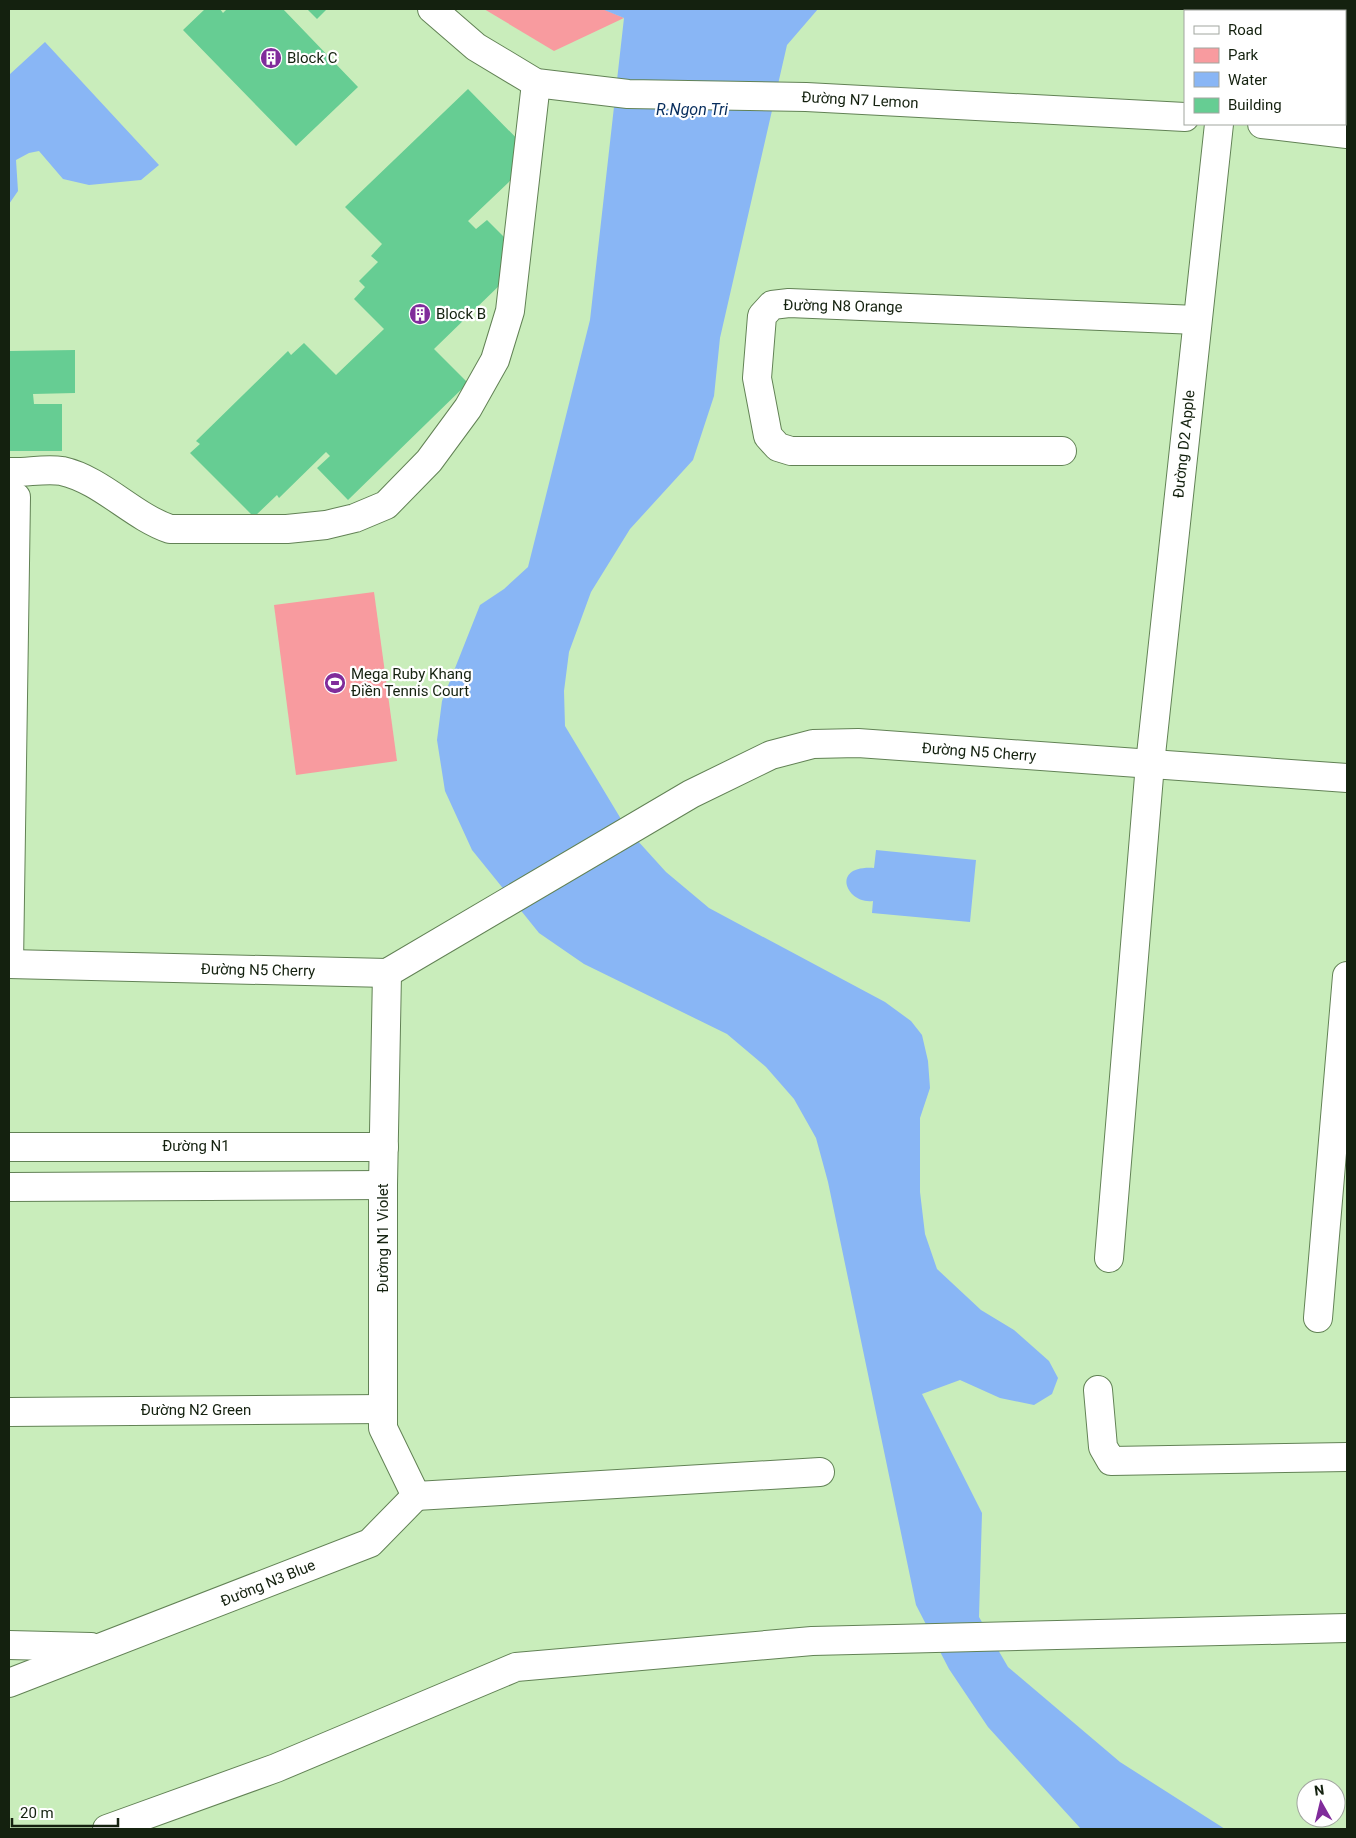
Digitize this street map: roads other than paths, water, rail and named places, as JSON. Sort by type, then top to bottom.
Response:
[{"type":"street","points":[[9,964],[12,485],[52,470],[73,475],[120,501],[152,523],[170,529],[287,529],[326,525],[355,518],[386,505],[434,454],[468,408],[495,360],[510,311],[536,83],[476,48],[432,9]]},
{"type":"street","name":"Đường N7 Lemon","points":[[536,83],[628,94],[806,97],[1184,117]]},
{"type":"street","name":"Đường D2 Apple","points":[[1109,1258],[1150,764],[1219,125]]},
{"type":"street","points":[[1270,125],[1347,134]]},
{"type":"street","name":"Đường N8 Orange","points":[[1062,451],[790,451],[778,446],[768,436],[757,378],[762,316],[772,305],[789,303],[1198,320]]},
{"type":"street","name":"Đường N5 Cherry","points":[[9,964],[387,973],[691,794],[771,755],[814,744],[858,743],[1347,778]]},
{"type":"street","name":"Đường N1 Violet","points":[[387,973],[383,1185],[383,1428],[416,1496]]},
{"type":"street","points":[[1318,1318],[1347,976]]},
{"type":"street","name":"Đường N1","points":[[9,1147],[384,1147]]},
{"type":"street","points":[[9,1187],[383,1185]]},
{"type":"street","points":[[1098,1390],[1103,1447],[1111,1461],[1347,1457]]},
{"type":"street","name":"Đường N2 Green","points":[[9,1412],[382,1409]]},
{"type":"street","points":[[416,1496],[820,1472]]},
{"type":"street","name":"Đường N3 Blue","points":[[9,1683],[370,1542],[416,1496]]},
{"type":"street","points":[[107,1829],[276,1768],[516,1667],[812,1641],[1347,1628]]},
{"type":"street","name":"Đường N3 Blue","points":[[9,1645],[105,1647]]},
{"type":"water","name":"R.Ngọn Tri","points":[[602,9],[818,9],[787,45],[720,338],[714,396],[693,460],[630,529],[591,592],[569,652],[564,691],[565,726],[627,829],[666,872],[709,908],[885,1002],[911,1021],[922,1035],[928,1061],[930,1088],[920,1118],[920,1192],[925,1234],[937,1269],[981,1310],[1014,1330],[1049,1361],[1058,1378],[1052,1394],[1034,1405],[1000,1398],[960,1380],[922,1394],[982,1513],[979,1617],[1008,1667],[1120,1762],[1225,1829],[1081,1829],[988,1727],[949,1669],[916,1605],[828,1182],[816,1138],[794,1099],[766,1067],[727,1034],[584,964],[539,933],[472,850],[445,791],[437,740],[442,701],[480,605],[504,589],[528,567],[590,320],[624,18]]},
{"type":"water","points":[[45,42],[159,165],[141,180],[89,185],[63,179],[39,151],[29,153],[16,160],[18,191],[9,204],[9,75]]},
{"type":"water","points":[[876,850],[976,860],[970,922],[872,913],[873,901],[864,901],[850,892],[847,878],[851,872],[874,868]]},
{"type":"place","name":"Block C","points":[[271,58]]},
{"type":"place","name":"Block B","points":[[420,314]]},
{"type":"place","name":"Mega Ruby Khang Điền Tennis Court","points":[[335,683]]}]
